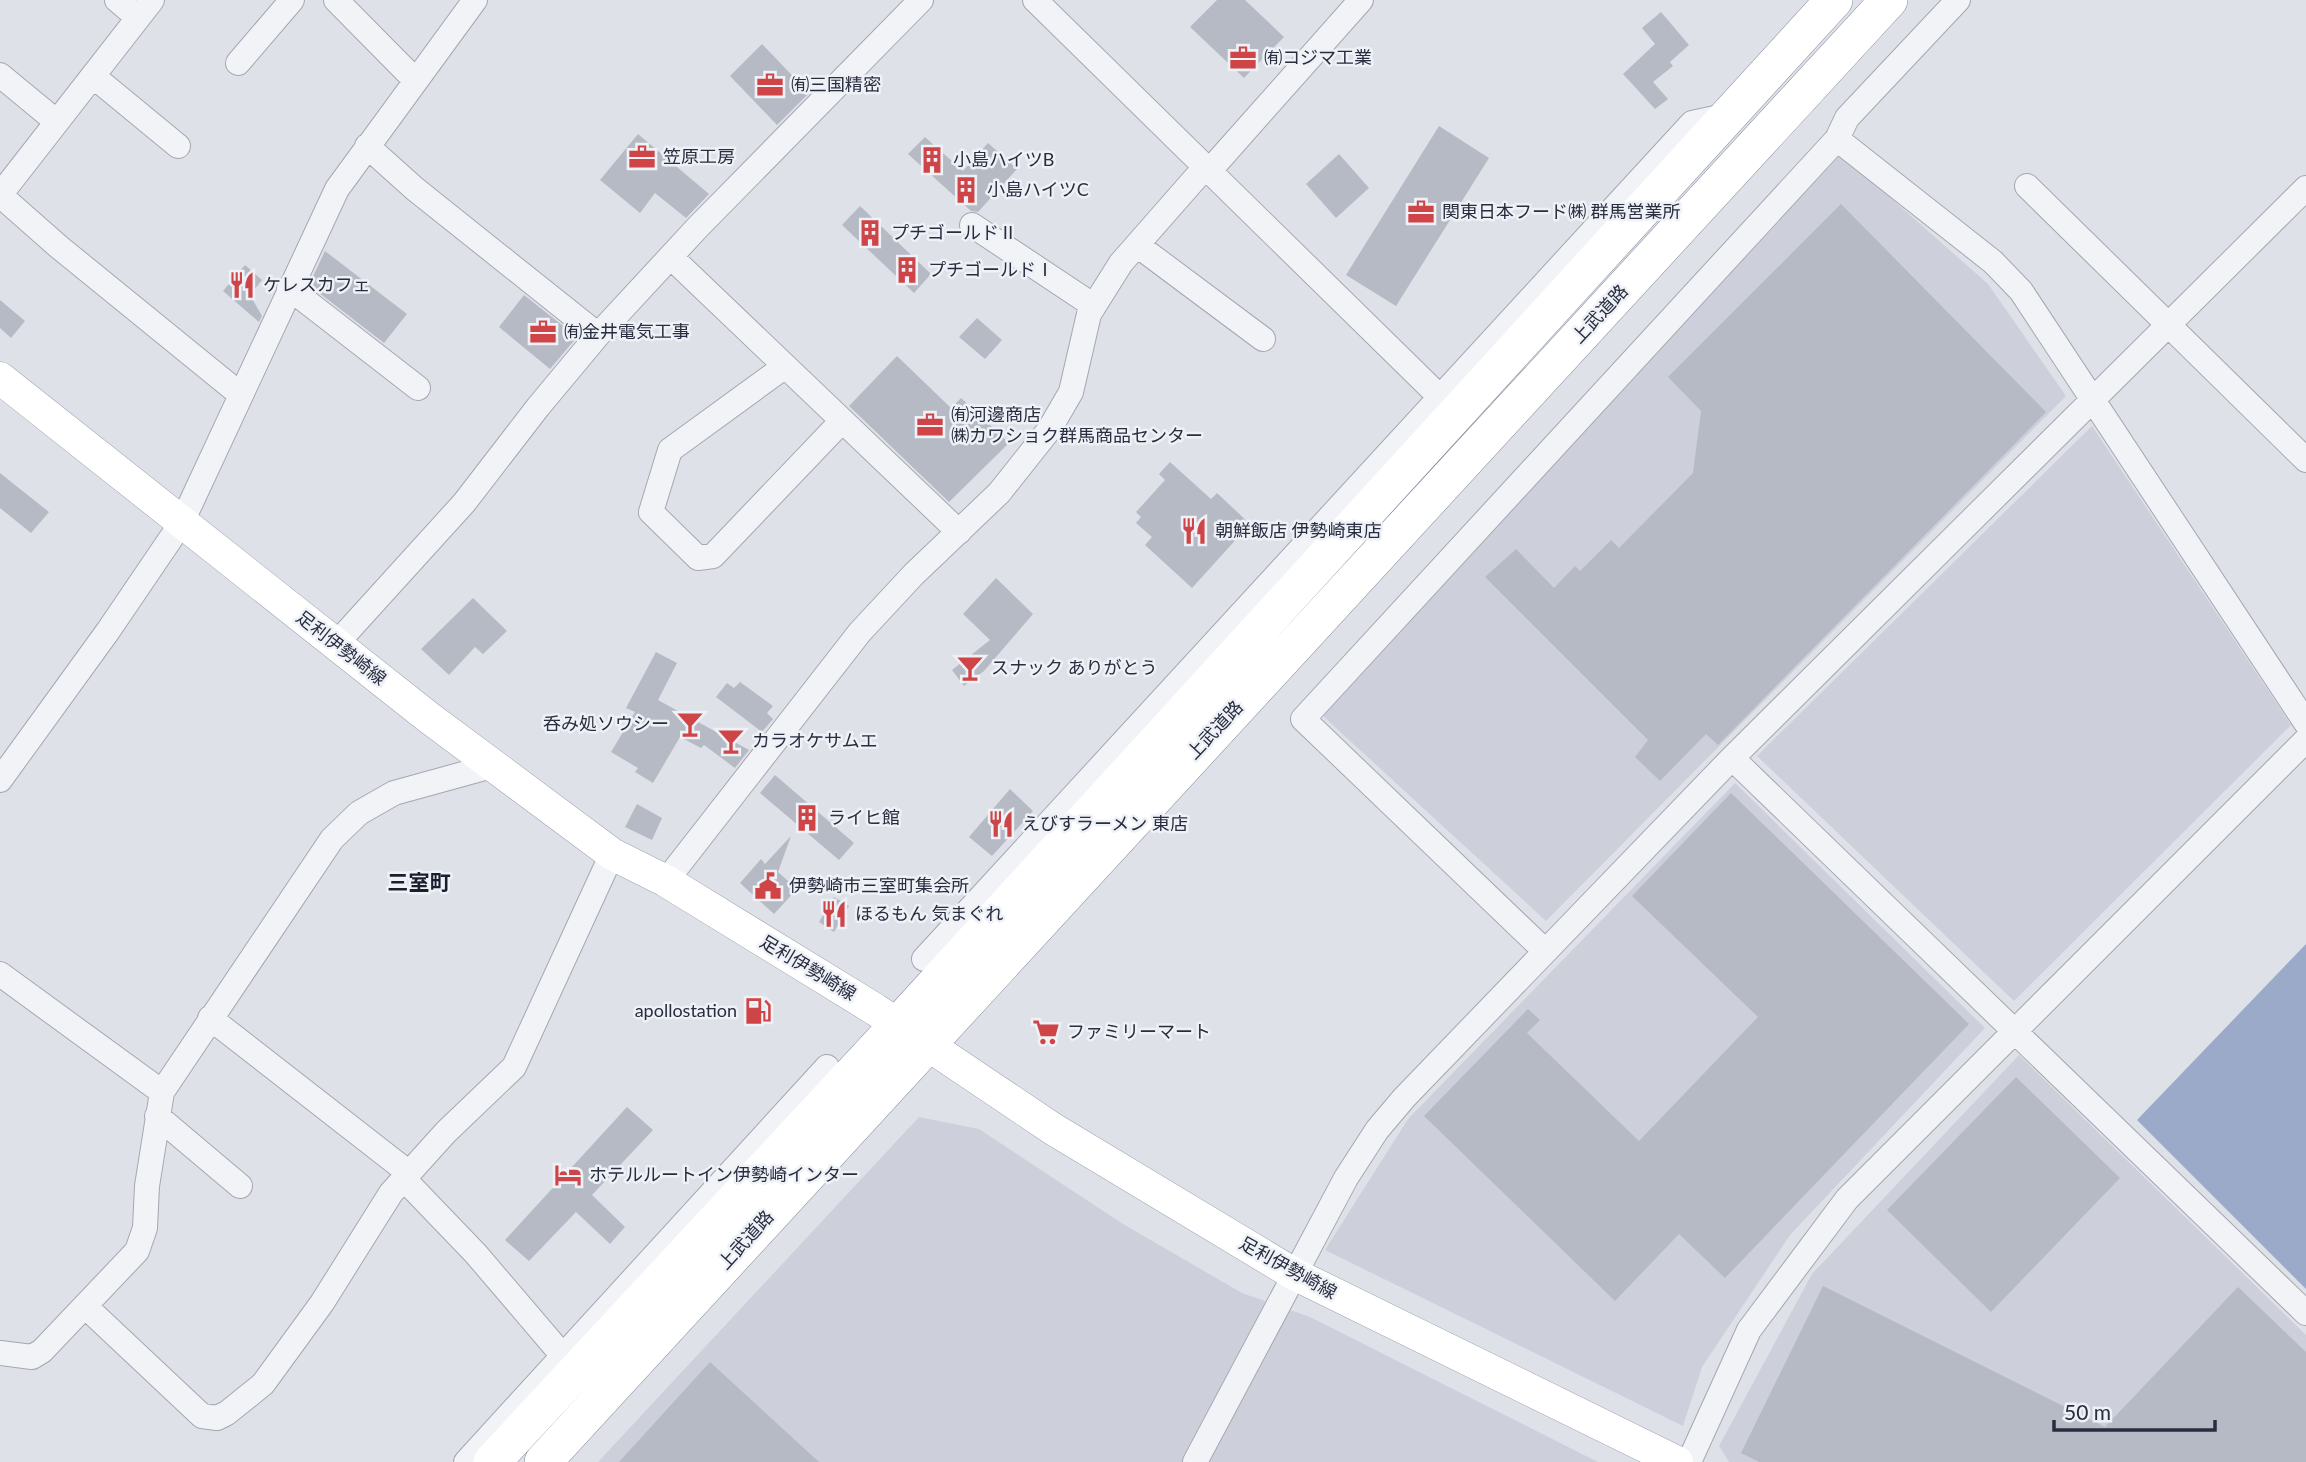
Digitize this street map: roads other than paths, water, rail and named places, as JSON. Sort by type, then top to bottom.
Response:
[{"type":"highway","name":"上武道路","points":[[543,1462],[911,1035],[1051,858],[1834,0]]},
{"type":"highway","name":"上武道路","points":[[492,1462],[724,1212],[911,1035],[1889,0]]},
{"type":"main road","name":"足利伊勢崎線","points":[[0,379],[492,766],[612,854],[666,881],[876,1010],[1053,1129],[1294,1274],[1677,1462]]},
{"type":"street","points":[[117,0],[145,9],[0,195],[241,395]]},
{"type":"street","points":[[238,63],[292,0]]},
{"type":"street","points":[[336,0],[414,79]]},
{"type":"street","points":[[3,769],[108,631],[182,522],[337,189],[414,79],[475,0]]},
{"type":"street","points":[[336,644],[464,503],[598,335],[921,0]]},
{"type":"street","points":[[1035,0],[1209,167],[1441,398]]},
{"type":"street","points":[[666,881],[860,632],[999,494],[1049,430],[1071,392],[1089,314],[1121,263],[1361,0]]},
{"type":"street","points":[[1545,951],[1303,719],[1837,139],[1847,118],[1958,0]]},
{"type":"street","points":[[0,75],[57,122]]},
{"type":"street","points":[[93,76],[178,146]]},
{"type":"street","points":[[924,959],[1692,123],[1729,115]]},
{"type":"street","points":[[1837,139],[1993,262],[2021,291],[2306,723]]},
{"type":"street","points":[[367,146],[415,189],[598,335]]},
{"type":"street","points":[[2027,186],[2306,460]]},
{"type":"street","points":[[1195,1462],[1294,1274],[1377,1130],[1732,758],[2306,188]]},
{"type":"street","points":[[972,225],[1094,306]]},
{"type":"street","points":[[1137,245],[1263,339]]},
{"type":"street","points":[[671,257],[783,367],[959,532]]},
{"type":"street","points":[[289,288],[418,388]]},
{"type":"street","points":[[783,367],[670,450],[651,512],[698,558],[713,556],[841,422]]},
{"type":"street","points":[[1689,1462],[1749,1331],[1847,1199],[2306,740]]},
{"type":"street","points":[[1732,758],[2306,1313]]},
{"type":"street","points":[[0,1353],[32,1357],[42,1351],[137,1251],[142,1241],[162,1092],[332,839],[359,813],[394,793],[492,766]]},
{"type":"street","points":[[1051,858],[1055,815]]},
{"type":"street","points":[[85,1306],[202,1416],[216,1418],[227,1413],[263,1384],[322,1303],[391,1193],[514,1067],[612,854]]},
{"type":"street","points":[[0,974],[162,1092]]},
{"type":"street","points":[[211,1018],[407,1176],[563,1356]]},
{"type":"street","points":[[466,1462],[827,1067]]},
{"type":"street","points":[[157,1116],[240,1186]]},
{"type":"street","points":[[687,1221],[724,1212]]},
{"type":"water","points":[[2306,944],[2306,1289],[2137,1120]]},
{"type":"place","name":"㈲コジマ工業","points":[[1243,58]]},
{"type":"place","name":"㈲三国精密","points":[[770,85]]},
{"type":"place","name":"笠原工房","points":[[642,157]]},
{"type":"place","name":"小島ハイツB","points":[[932,160]]},
{"type":"place","name":"小島ハイツC","points":[[966,190]]},
{"type":"place","name":"関東日本フード㈱ 群馬営業所","points":[[1421,212]]},
{"type":"place","name":"プチゴールドⅡ","points":[[870,233]]},
{"type":"place","name":"プチゴールドⅠ","points":[[907,270]]},
{"type":"place","name":"ケレスカフェ","points":[[242,285]]},
{"type":"place","name":"㈲金井電気工事","points":[[543,332]]},
{"type":"place","name":"㈲河邊商店 ㈱カワショク群馬商品センター","points":[[930,425]]},
{"type":"place","name":"朝鮮飯店 伊勢崎東店","points":[[1194,531]]},
{"type":"place","name":"スナック ありがとう","points":[[970,668]]},
{"type":"place","name":"呑み処ソウシー","points":[[690,724]]},
{"type":"place","name":"カラオケサムエ","points":[[731,741]]},
{"type":"place","name":"ライヒ館","points":[[807,818]]},
{"type":"place","name":"えびすラーメン 東店","points":[[1001,824]]},
{"type":"place","name":"伊勢崎市三室町集会所","points":[[768,886]]},
{"type":"place","name":"ほるもん 気まぐれ","points":[[834,914]]},
{"type":"place","name":"apollostation","points":[[758,1011]]},
{"type":"place","name":"ファミリーマート","points":[[1046,1032]]},
{"type":"place","name":"ホテルルートイン伊勢崎インター","points":[[568,1175]]},
{"type":"district","name":"三室町","points":[[419,883]]}]
